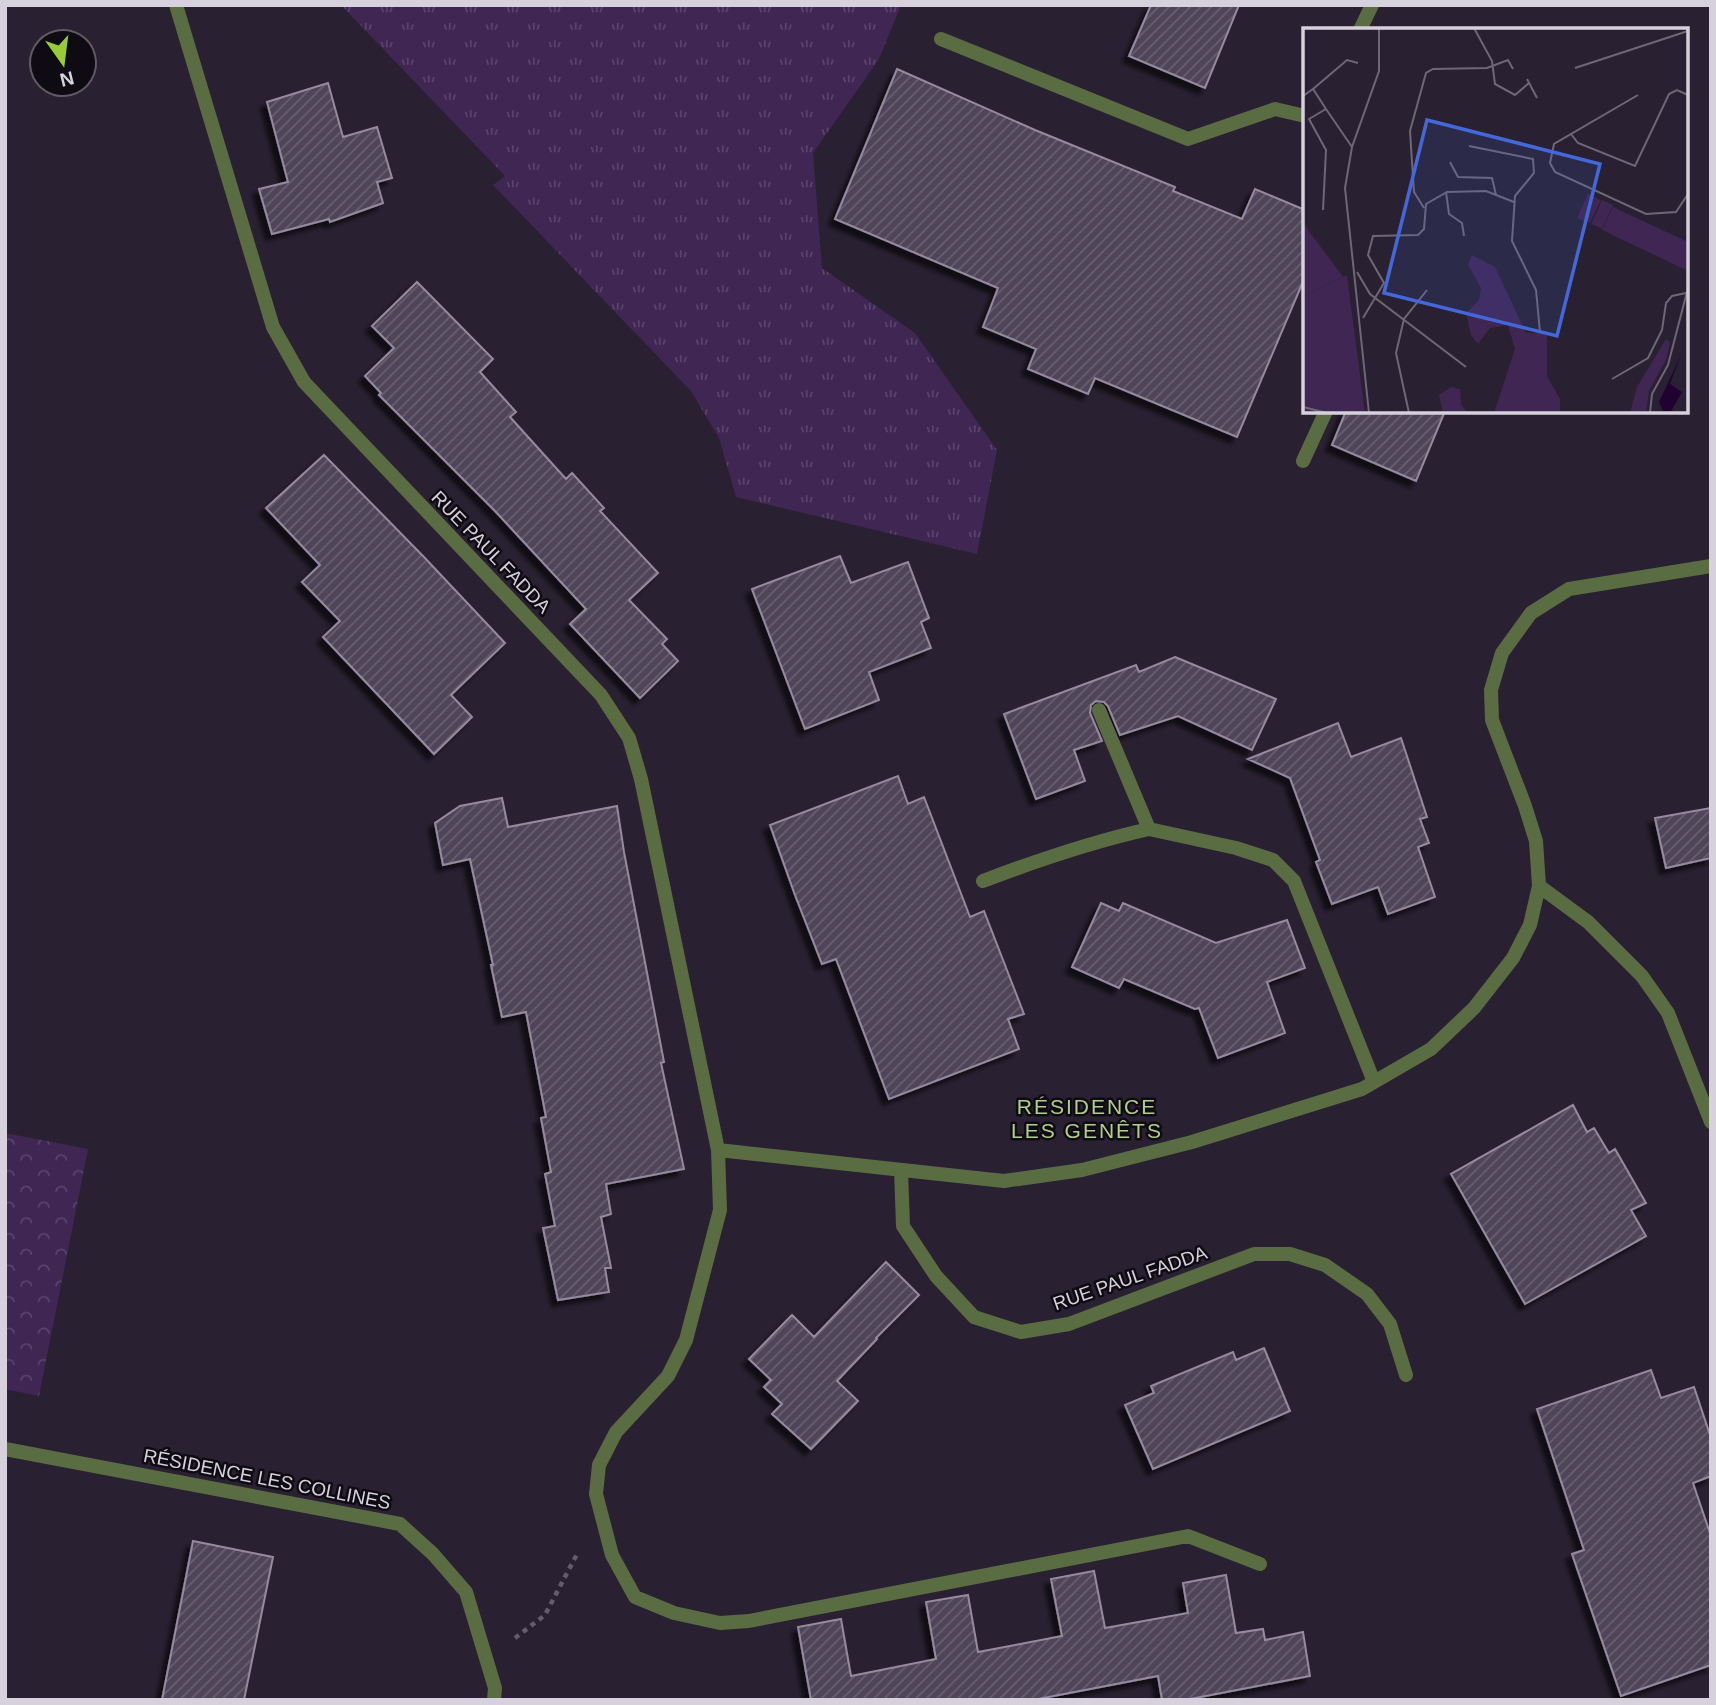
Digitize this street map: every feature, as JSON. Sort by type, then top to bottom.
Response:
[{"type":"street","name":"RUE PAUL FADDA","points":[[176,5],[273,327],[304,382],[601,695],[629,738],[641,779],[718,1150],[720,1210],[686,1340],[668,1376],[616,1433],[599,1465],[596,1494],[612,1555],[635,1597],[674,1613],[720,1623],[749,1621],[1188,1536],[1260,1564]]},
{"type":"street","points":[[1361,28],[1371,5]]},
{"type":"street","points":[[940,39],[1188,139],[1275,109],[1303,116]]},
{"type":"street","points":[[1303,461],[1325,413]]},
{"type":"street","points":[[718,1150],[1004,1181],[1082,1170],[1192,1142],[1362,1089],[1431,1049],[1474,1008],[1513,958],[1530,925],[1539,886],[1536,841],[1492,720],[1491,690],[1502,653],[1531,613],[1569,589],[1711,566]]},
{"type":"street","points":[[1099,710],[1149,829]]},
{"type":"street","points":[[983,881],[1039,859],[1149,829],[1236,848],[1273,860],[1294,881],[1374,1082]]},
{"type":"street","points":[[1539,886],[1588,922],[1642,976],[1668,1013],[1711,1122]]},
{"type":"street","name":"RUE PAUL FADDA","points":[[901,1171],[904,1226],[936,1276],[974,1317],[1021,1332],[1069,1324],[1254,1254],[1290,1254],[1325,1265],[1367,1294],[1390,1324],[1406,1375]]},
{"type":"street","name":"RÉSIDENCE LES COLLINES","points":[[5,1449],[400,1524],[433,1553],[466,1592],[495,1688],[494,1700]]},
{"type":"path","points":[[483,1649],[518,1636],[545,1615],[600,1510]]},
{"type":"green space","points":[[341,5],[901,5],[879,59],[813,153],[822,268],[915,333],[997,450],[977,554],[736,497],[719,438],[691,391],[493,185],[505,176]]},
{"type":"green space","points":[[5,1133],[88,1149],[39,1396],[5,1389]]},
{"type":"building","points":[[1151,5],[1239,5],[1205,88],[1129,56]]},
{"type":"building","points":[[897,69],[1035,130],[1175,187],[1173,191],[1242,219],[1255,189],[1303,209],[1303,282],[1237,437],[1095,378],[1088,394],[1028,369],[1036,349],[983,327],[998,288],[835,219]]},
{"type":"building","points":[[328,83],[343,137],[377,127],[392,178],[377,182],[383,203],[330,222],[329,219],[272,234],[259,189],[288,182],[267,102]]},
{"type":"building","points":[[417,282],[493,359],[480,372],[516,412],[510,417],[566,479],[572,473],[604,508],[600,511],[658,573],[629,600],[667,639],[662,644],[678,661],[640,698],[570,624],[586,609],[495,511],[379,395],[381,393],[365,376],[394,348],[372,326]]},
{"type":"building","points":[[1345,413],[1444,413],[1416,481],[1332,445]]},
{"type":"building","points":[[324,455],[505,643],[451,695],[472,717],[434,754],[323,637],[340,621],[302,582],[320,565],[266,508]]},
{"type":"building","points":[[840,556],[851,583],[908,562],[929,618],[921,622],[931,648],[869,672],[879,700],[805,729],[752,589]]},
{"type":"building","points":[[1175,657],[1276,699],[1252,750],[1178,716],[1120,735],[1108,706],[1104,702],[1096,701],[1091,705],[1090,713],[1102,741],[1074,750],[1085,781],[1036,799],[1004,714],[1136,665],[1139,672]]},
{"type":"building","points":[[1338,723],[1351,757],[1401,738],[1427,817],[1420,819],[1429,843],[1418,847],[1435,897],[1388,914],[1378,887],[1332,904],[1316,862],[1320,860],[1290,778],[1248,759]]},
{"type":"building","points":[[898,776],[908,804],[924,797],[970,917],[984,911],[1024,1014],[1008,1019],[1019,1049],[889,1099],[836,959],[822,964],[770,825]]},
{"type":"building","points":[[502,798],[508,827],[617,806],[664,1062],[661,1063],[684,1169],[606,1184],[611,1214],[601,1217],[611,1268],[605,1268],[609,1292],[558,1300],[543,1228],[555,1226],[545,1174],[551,1172],[541,1118],[546,1117],[526,1012],[502,1017],[470,859],[443,865],[435,823],[460,806]]},
{"type":"building","points":[[1711,808],[1711,858],[1666,868],[1655,818]]},
{"type":"building","points":[[1101,903],[1119,911],[1123,903],[1216,943],[1287,920],[1305,968],[1267,982],[1285,1033],[1218,1058],[1199,1008],[1195,1009],[1124,979],[1119,988],[1072,967]]},
{"type":"building","points":[[1573,1105],[1587,1132],[1594,1128],[1609,1153],[1615,1149],[1646,1203],[1631,1210],[1646,1236],[1525,1304],[1451,1174]]},
{"type":"building","points":[[886,1262],[919,1295],[837,1381],[858,1401],[811,1449],[772,1414],[782,1404],[764,1387],[771,1380],[749,1359],[792,1315],[814,1337]]},
{"type":"building","points":[[1264,1348],[1290,1411],[1153,1469],[1125,1405],[1154,1393],[1151,1386],[1233,1352],[1236,1360]]},
{"type":"building","points":[[1651,1370],[1661,1398],[1694,1387],[1711,1438],[1711,1476],[1693,1483],[1711,1536],[1711,1665],[1621,1696],[1572,1554],[1584,1550],[1537,1409]]},
{"type":"building","points":[[193,1541],[273,1557],[244,1700],[162,1700]]},
{"type":"building","points":[[1094,1571],[1105,1628],[1188,1613],[1183,1583],[1226,1575],[1236,1633],[1263,1629],[1265,1640],[1303,1632],[1310,1676],[1185,1700],[1162,1700],[1158,1676],[1033,1700],[811,1700],[798,1627],[841,1619],[851,1676],[936,1659],[926,1602],[968,1595],[978,1652],[1062,1636],[1051,1579]]},
{"type":"district","name":"RÉSIDENCE LES GENÊTS","points":[[1087,1118]]}]
